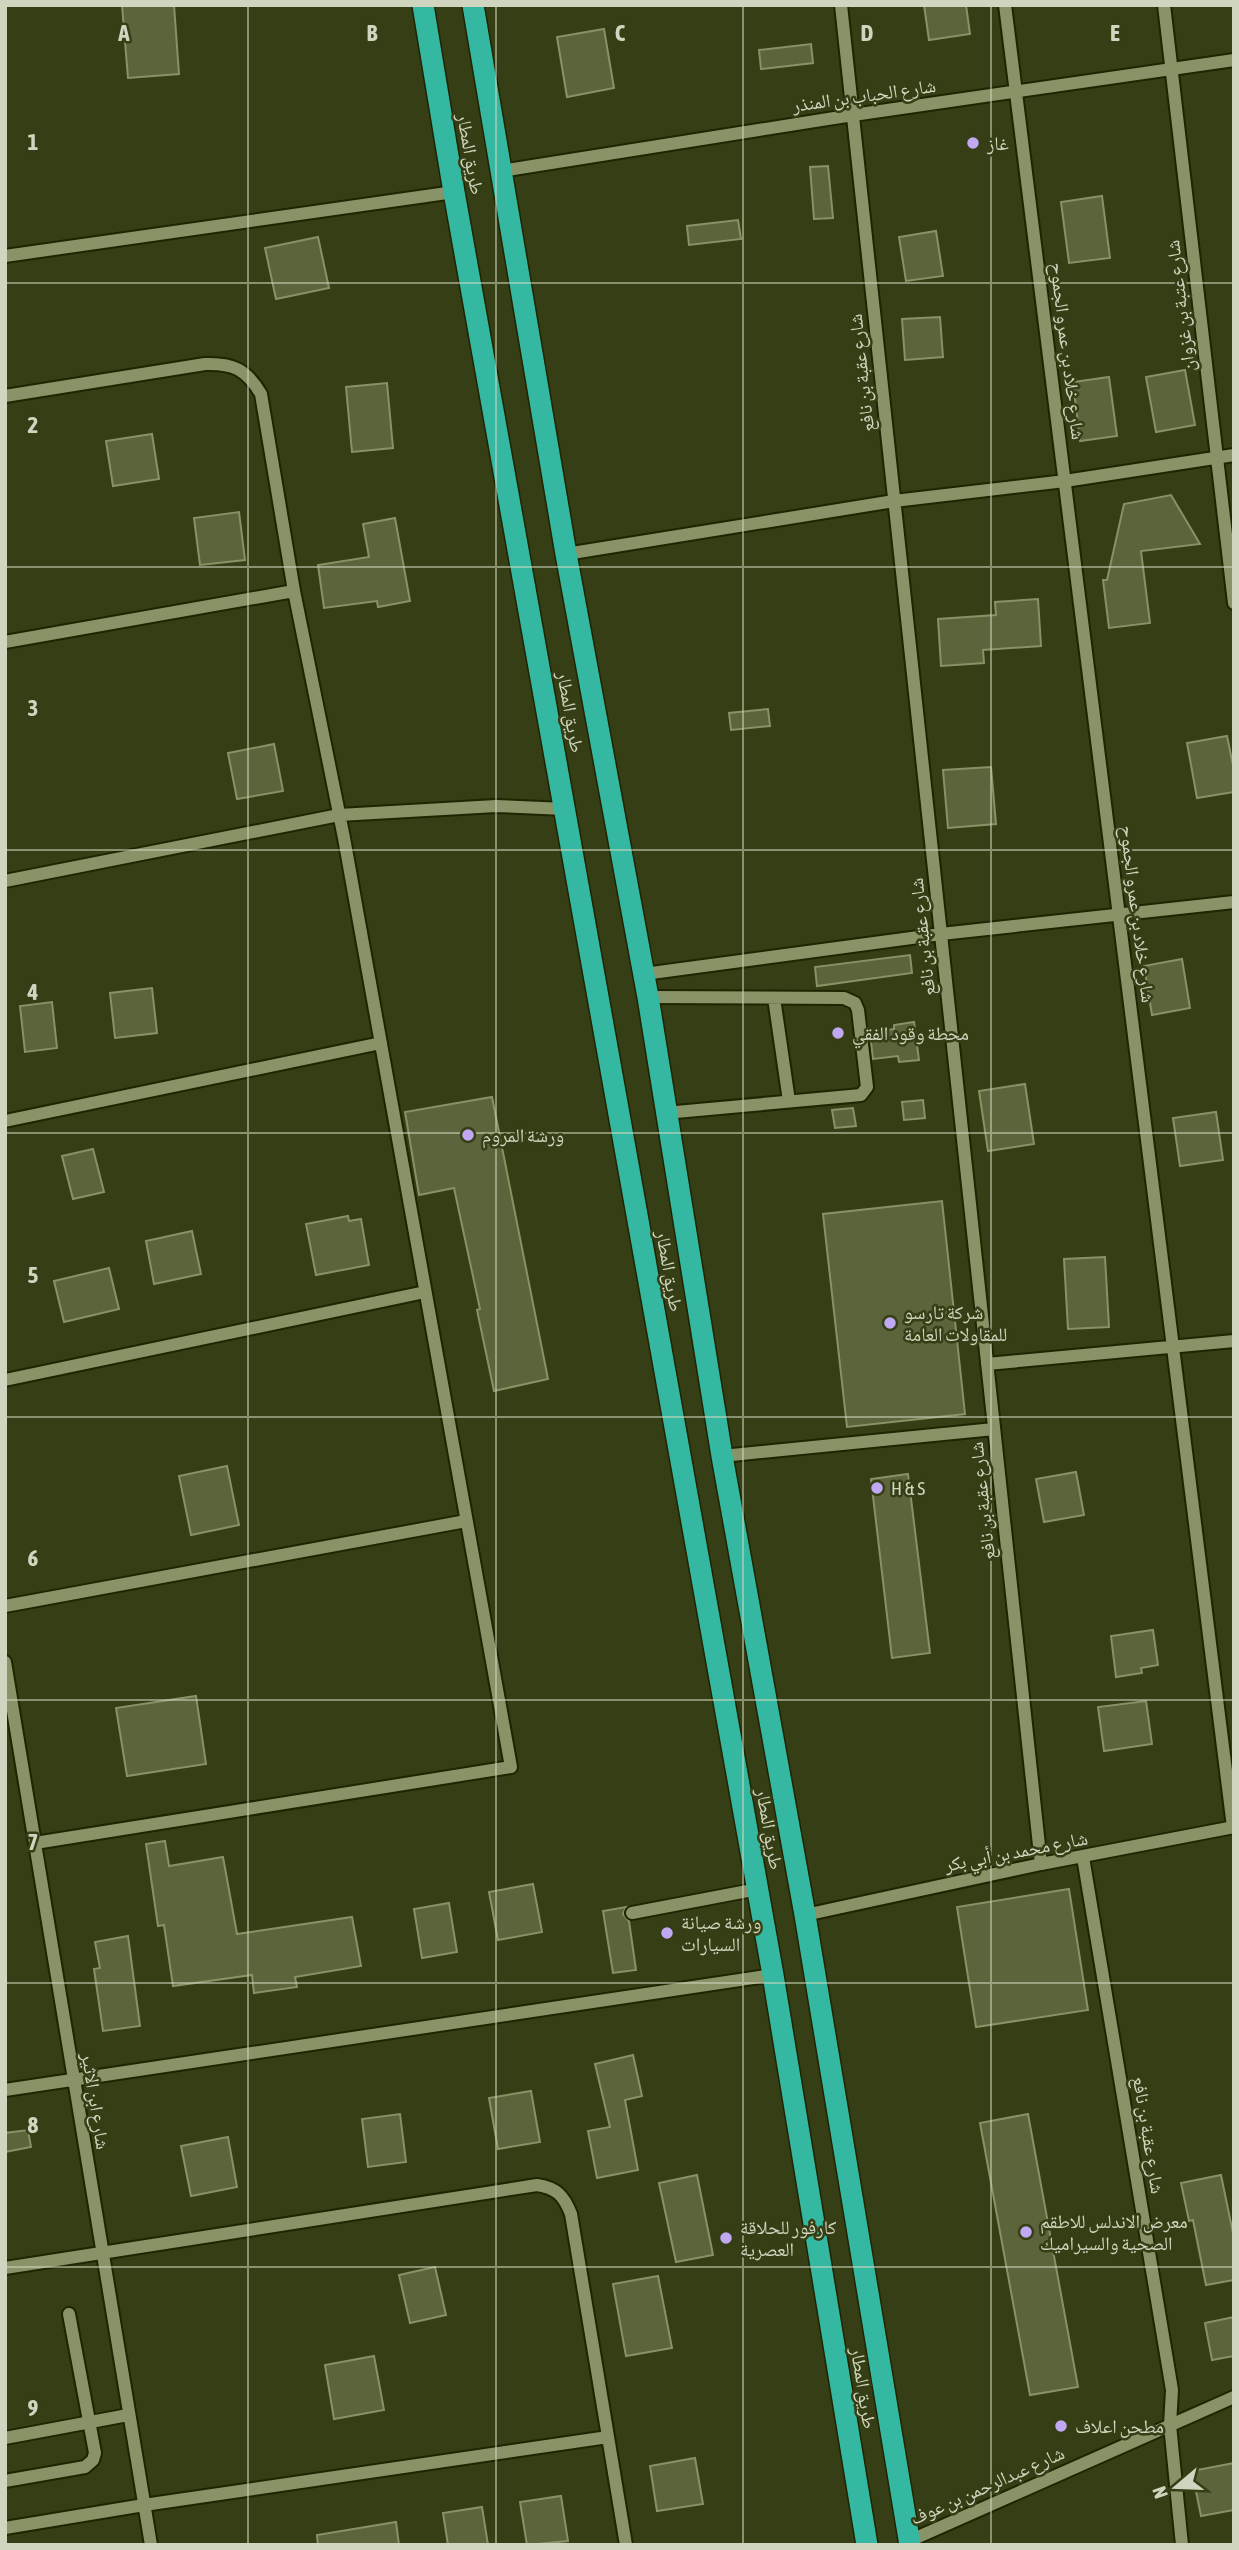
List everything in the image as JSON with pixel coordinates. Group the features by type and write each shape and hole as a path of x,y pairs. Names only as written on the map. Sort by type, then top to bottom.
{"highway":[{"name":"طريق المطار","path":"423,5 454,192 758,1889 867,2545"},
{"name":"طريق المطار","path":"473,5 566,554 648,997 722,1456 805,1915 910,2543"}],"street":[{"name":"شارع عقبة بن نافع","path":"841,5 1041,1864"},
{"name":"شارع خلاد بن عمرو الجموح","path":"1005,5 1233,1827"},
{"name":"شارع عتبة بن غزوان","path":"1164,5 1234,603"},
{"name":"شارع الحباب بن المنذر","path":"501,171 853,115 1234,60"},
{"path":"5,256 454,192"},
{"path":"5,396 225,363 239,369 253,380 261,394 294,591 381,1043 511,1767 35,1843"},
{"path":"566,554 894,501 1065,481 1234,455"},
{"path":"5,642 294,591"},
{"path":"5,881 339,816 496,806 565,809"},
{"path":"644,974 941,934 1234,902"},
{"path":"648,997 848,999 855,1003 858,1010 866,1090 858,1095 665,1113"},
{"path":"774,998 789,1101"},
{"path":"5,1121 381,1043"},
{"path":"5,1380 425,1292"},
{"path":"987,1364 1234,1341"},
{"path":"722,1456 994,1429"},
{"path":"5,1606 466,1521"},
{"name":"شارع ابن الاثير","path":"5,1662 151,2545"},
{"name":"شارع محمد بن أبي بكر","path":"805,1915 1041,1864 1233,1827"},
{"name":"شارع عقبة بن نافع","path":"1083,1857 1172,2390 1170,2425 1182,2545"},
{"path":"632,1913 758,1889"},
{"path":"5,2090 773,1975"},
{"path":"5,2268 537,2185 551,2187 559,2192 571,2214 626,2545"},
{"path":"5,2481 85,2466 90,2464 95,2453 69,2314"},
{"name":"شارع عبدالرحمن بن عوف","path":"910,2543 1234,2397"},
{"path":"5,2438 128,2415"},
{"path":"5,2528 608,2437"}],"building":[{"path":"122,5 174,5 179,74 128,78"},
{"path":"924,5 966,5 970,34 929,40"},
{"path":"604,29 614,88 567,97 557,37"},
{"path":"811,44 813,63 761,69 759,50"},
{"path":"828,166 833,218 814,219 810,167"},
{"path":"1102,196 1110,258 1069,263 1061,202"},
{"path":"738,220 741,239 689,245 687,226"},
{"path":"936,231 943,276 906,281 899,237"},
{"path":"318,237 329,288 276,299 265,248"},
{"path":"940,317 943,357 905,360 902,319"},
{"path":"1185,370 1195,425 1156,432 1146,377"},
{"path":"1109,377 1117,436 1080,441 1073,382"},
{"path":"387,383 393,448 352,452 346,387"},
{"path":"152,434 159,479 113,486 106,441"},
{"path":"1171,495 1200,544 1141,551 1150,623 1109,628 1103,580 1107,580 1124,504"},
{"path":"239,512 245,560 200,565 194,518"},
{"path":"395,518 410,601 378,607 377,601 324,608 318,565 369,557 363,524"},
{"path":"1038,599 1041,646 983,650 984,663 941,666 938,619 996,615 995,602"},
{"path":"768,709 770,726 731,730 729,713"},
{"path":"1227,736 1234,770 1234,792 1197,798 1187,743"},
{"path":"274,744 283,791 237,799 228,753"},
{"path":"991,767 996,824 948,828 943,770"},
{"path":"910,955 912,973 817,986 815,967"},
{"path":"1182,959 1190,1008 1152,1015 1144,966"},
{"path":"152,988 157,1033 115,1038 110,993"},
{"path":"52,1002 57,1048 25,1052 20,1006"},
{"path":"914,1022 919,1060 899,1062 898,1056 873,1059 870,1033"},
{"path":"1025,1084 1034,1144 988,1151 979,1091"},
{"path":"492,1097 548,1379 494,1391 477,1310 480,1309 454,1188 419,1195 405,1112"},
{"path":"923,1100 925,1118 904,1120 902,1102"},
{"path":"853,1108 856,1126 835,1128 832,1110"},
{"path":"1216,1112 1223,1160 1180,1166 1173,1118"},
{"path":"93,1149 104,1192 73,1199 62,1156"},
{"path":"942,1201 965,1414 847,1427 823,1214"},
{"path":"348,1216 349,1221 361,1219 369,1265 316,1275 306,1224"},
{"path":"192,1231 201,1274 154,1284 146,1241"},
{"path":"1105,1257 1109,1327 1068,1329 1064,1259"},
{"path":"109,1268 119,1309 64,1322 54,1281"},
{"path":"227,1466 239,1525 191,1535 179,1476"},
{"path":"1076,1472 1084,1515 1044,1522 1036,1479"},
{"path":"908,1474 930,1653 892,1658 871,1479"},
{"path":"1153,1630 1158,1665 1141,1668 1142,1673 1116,1677 1111,1636"},
{"path":"196,1696 206,1764 127,1776 116,1708"},
{"path":"1146,1701 1152,1744 1104,1751 1098,1707"},
{"path":"165,1841 169,1866 223,1857 237,1934 352,1917 361,1966 295,1977 297,1987 254,1993 252,1975 173,1986 164,1925 158,1926 146,1844"},
{"path":"533,1884 542,1932 498,1940 489,1892"},
{"path":"1069,1889 1088,2010 976,2027 957,1907"},
{"path":"449,1903 457,1952 422,1958 414,1909"},
{"path":"626,1907 623,1914 629,1921 636,1970 613,1973 603,1911"},
{"path":"128,1936 140,2026 103,2031 94,1969 100,1968 95,1942"},
{"path":"633,2055 642,2096 625,2100 638,2170 597,2178 588,2131 610,2127 595,2064"},
{"path":"531,2091 540,2142 498,2149 489,2098"},
{"path":"400,2114 406,2162 368,2167 362,2119"},
{"path":"1028,2114 1078,2387 1030,2395 980,2123"},
{"path":"28,2130 31,2147 5,2152 5,2133"},
{"path":"228,2137 237,2187 191,2196 181,2146"},
{"path":"697,2175 713,2255 676,2262 659,2183"},
{"path":"1221,2175 1234,2238 1234,2280 1206,2285 1193,2220 1189,2221 1181,2183"},
{"path":"435,2267 446,2315 410,2323 399,2275"},
{"path":"658,2276 672,2348 626,2356 613,2284"},
{"path":"1234,2317 1234,2356 1212,2360 1205,2323"},
{"path":"374,2356 384,2410 334,2419 325,2365"},
{"path":"695,2458 703,2504 657,2511 650,2466"},
{"path":"1234,2463 1234,2510 1201,2516 1192,2471"},
{"path":"561,2496 568,2541 527,2545 520,2502"},
{"path":"482,2507 488,2545 448,2545 443,2513"},
{"path":"396,2522 399,2545 318,2545 317,2535"}],"place":[{"name":"غاز","path":"973,143"},
{"name":"محطة وقود الفقي","path":"838,1033"},
{"name":"ورشة المروم","path":"468,1135"},
{"name":"شركة تارسو للمقاولات العامة","path":"890,1323"},
{"name":"H & S","path":"877,1488"},
{"name":"ورشة صيانة السيارات","path":"667,1933"},
{"name":"معرض الاندلس للاطقم الصحية والسيراميك","path":"1026,2232"},
{"name":"كارفور للحلاقة العصرية","path":"726,2238"},
{"name":"مطحن اعلاف","path":"1061,2426"}]}
